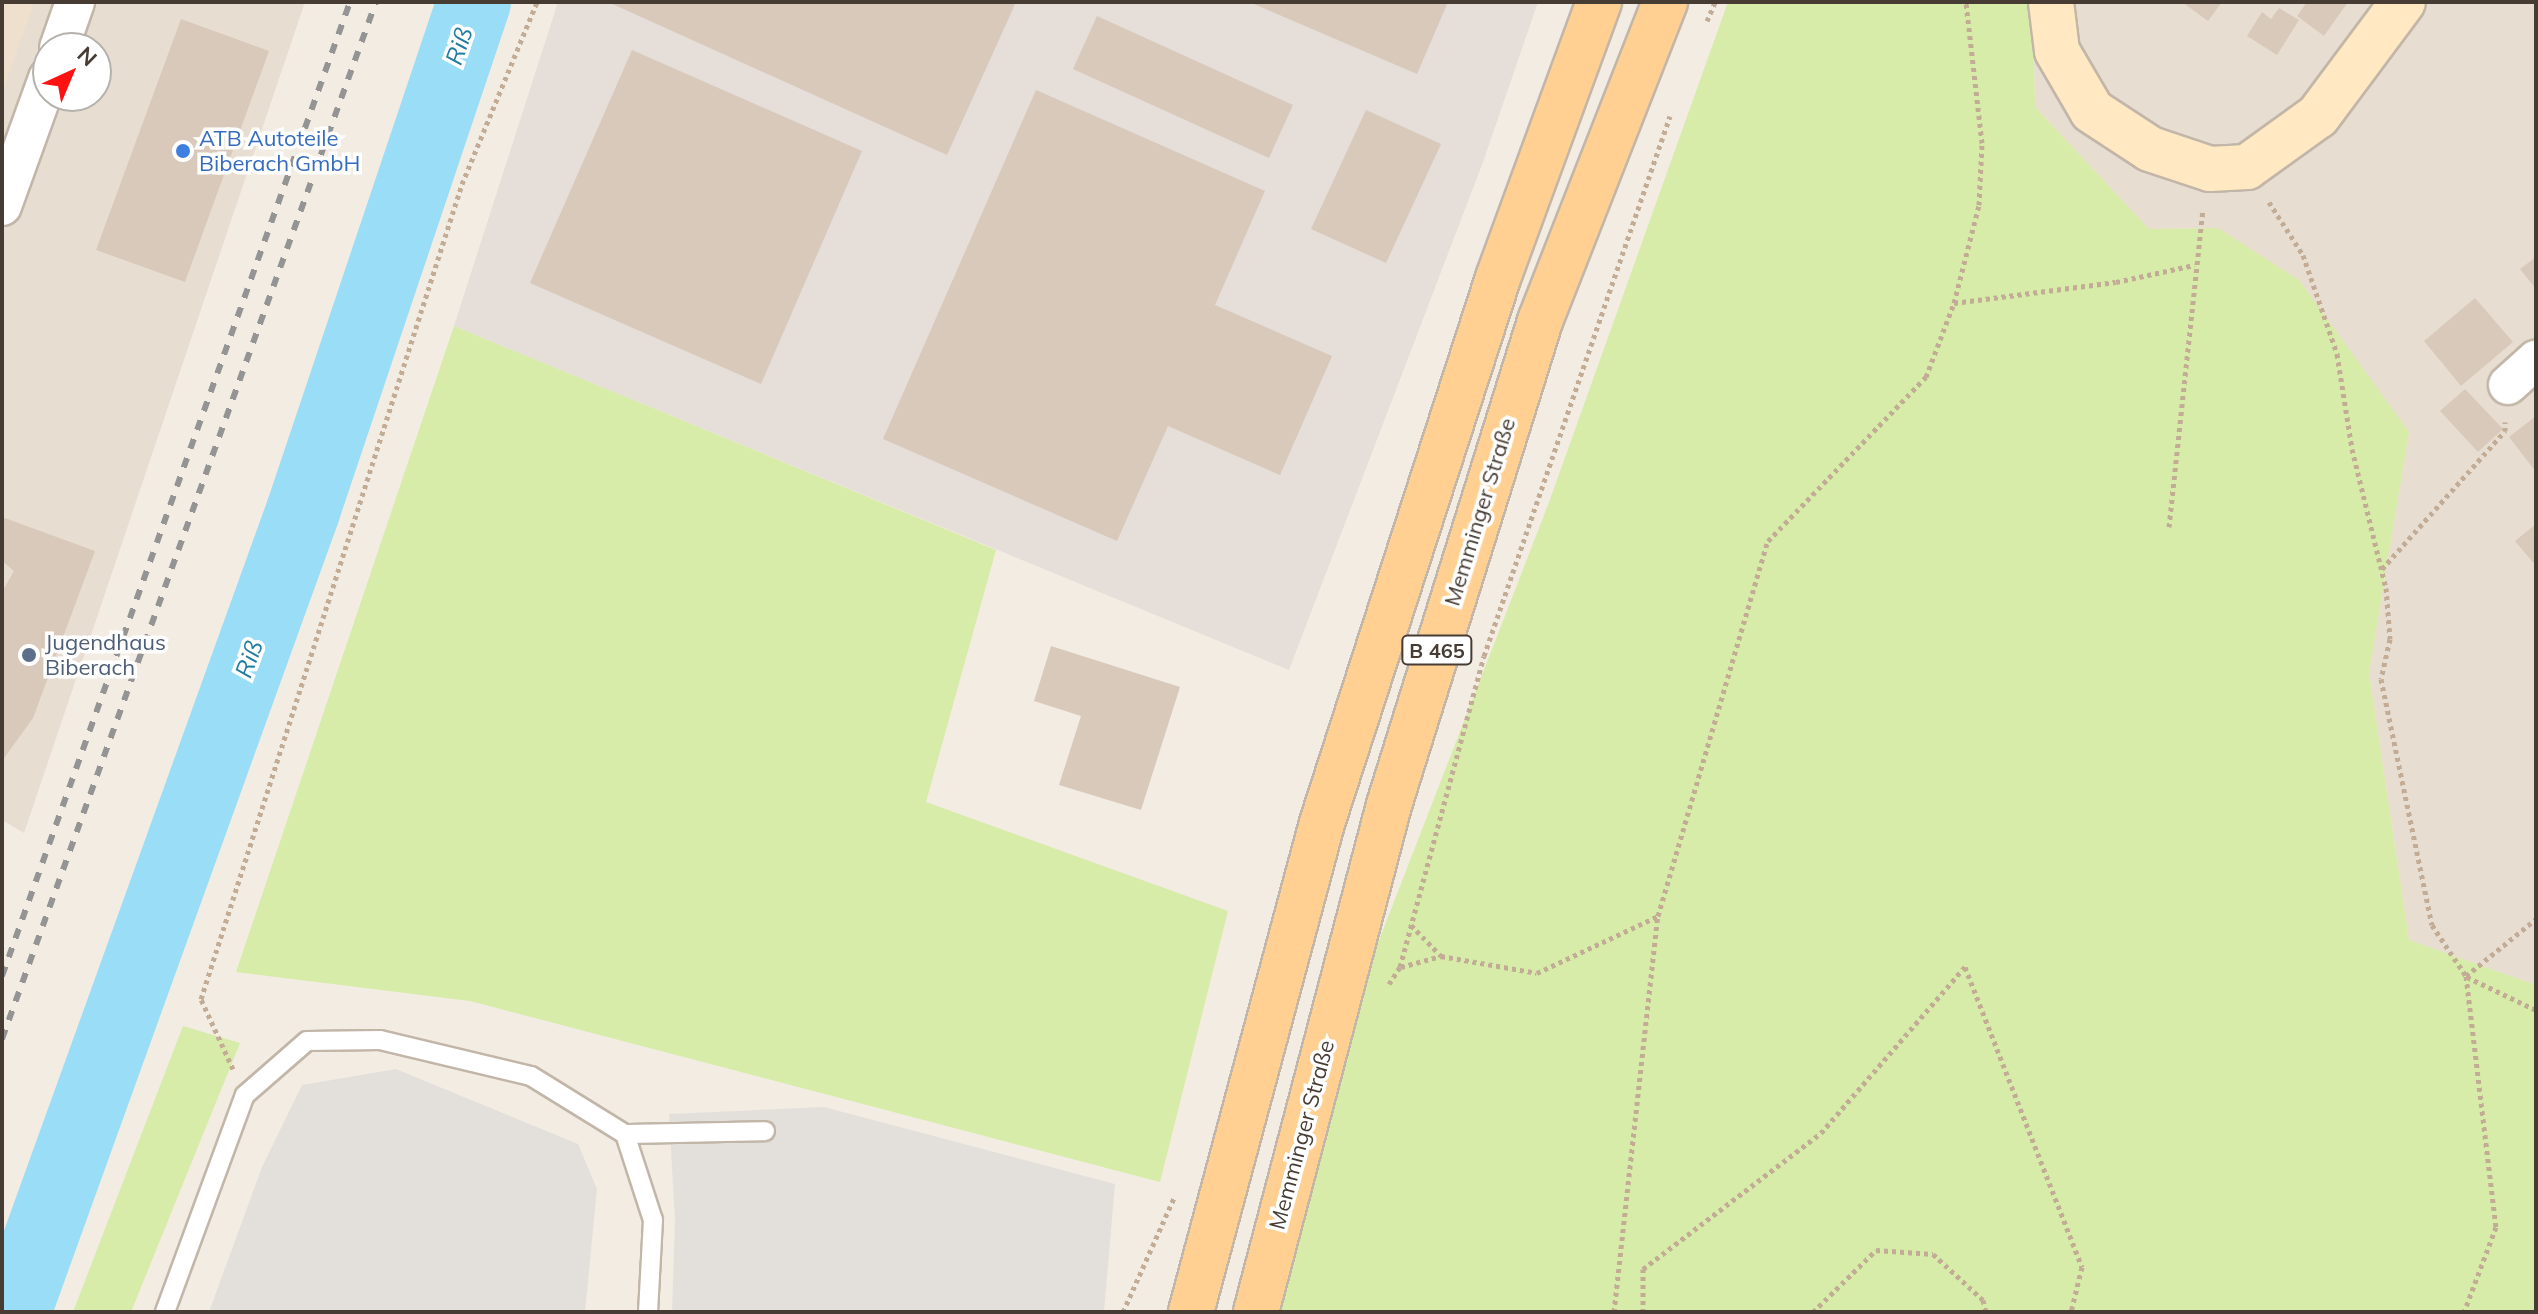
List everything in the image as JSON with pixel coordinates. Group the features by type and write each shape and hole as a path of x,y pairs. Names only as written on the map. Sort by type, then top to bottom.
{"main road":[{"name":"B 465","path":"1191,1312 1322,823 1498,278 1599,2"},
{"name":"Memminger Straße","path":"1256,1312 1389,805 1521,381 1665,2"},
{"path":"2051,2 2057,51 2092,111 2150,149 2229,168 2318,116 2403,2"}],"street":[{"path":"65,32 75,2"},
{"path":"2,206 36,112"},
{"path":"2508,385 2536,360"}],"lane":[{"path":"165,1312 245,1095 307,1041 380,1040 531,1076 625,1134 765,1131"},
{"path":"625,1134 653,1220 648,1312"}],"path":[{"path":"245,1095 201,999 462,184 537,2"},
{"path":"1703,31 1715,2"},
{"path":"1614,1312 1658,916 1768,541 1926,377 1954,303 1979,205 1982,143 1966,2"},
{"path":"1385,989 1400,967 1484,656 1675,103"},
{"path":"2169,527 2194,265 2229,168 2303,255 2337,354 2352,449 2381,570 2390,639 2381,679 2432,925 2466,976 2496,1227 2464,1312"},
{"path":"1954,303 2116,282 2194,265"},
{"path":"2381,570 2505,431 2508,385"},
{"path":"1400,967 1441,956 1537,973 1658,916"},
{"path":"2466,976 2536,919"},
{"path":"1411,925 1441,956"},
{"path":"1643,1312 1643,1269 1821,1133 1965,967 2082,1267 2071,1312"},
{"path":"2466,976 2536,1010"},
{"path":"1813,1312 1876,1250 1933,1254 1983,1300 1986,1312"}],"shaded area":[{"path":"2,2 305,2 24,833 2,820"},
{"path":"2,2 34,2 2,94"},
{"path":"558,2 1538,2 1483,162 1289,670 454,326"},
{"path":"2033,2 2536,2 2536,985 2409,940 2369,673 2409,432 2218,228 2149,229 2035,107"},
{"path":"396,1069 578,1144 597,1189 585,1312 209,1312 262,1167 302,1085"},
{"path":"824,1107 1115,1184 1104,1312 672,1312 675,1221 669,1114"}],"green space":[{"path":"1728,2 2033,2 2035,107 2149,229 2218,228 2299,280 2409,432 2369,673 2409,940 2536,985 2536,1312 1272,1312 1376,948 1548,505"},
{"path":"454,326 996,550 926,802 1228,911 1160,1182 470,1001 236,972"},
{"path":"183,1026 240,1043 131,1312 73,1312"}],"building":[{"path":"608,2 1016,2 947,155"},
{"path":"1249,2 1448,2 1417,74"},
{"path":"2182,2 2222,2 2208,21"},
{"path":"2307,2 2348,2 2324,36 2297,16"},
{"path":"2279,8 2299,20 2277,55 2247,36 2262,12 2271,19"},
{"path":"1097,16 1293,105 1269,158 1073,69"},
{"name":"ATB Autoteile Biberach GmbH","path":"181,19 269,51 185,282 96,250"},
{"path":"632,50 862,151 761,384 530,283"},
{"path":"1036,90 1265,191 1215,305 1332,356 1280,475 1168,426 1117,541 883,439"},
{"path":"1366,110 1441,144 1386,263 1311,229"},
{"path":"2536,257 2536,289 2520,269"},
{"path":"2475,298 2513,342 2461,386 2424,341"},
{"path":"2465,389 2503,429 2478,452 2440,411"},
{"path":"2536,416 2536,472 2509,437"},
{"name":"Jugendhaus Biberach","path":"2,517 95,551 33,718 2,761 2,592 14,571 2,561"},
{"path":"2536,524 2536,566 2515,541"},
{"path":"1051,646 1180,687 1141,810 1059,785 1081,716 1034,701"}],"waterway":[{"name":"Riß","path":"14,1312 303,511 474,2"}],"railway":[{"path":"2,976 350,2"},
{"path":"2,1039 376,2"}],"place":[{"name":"ATB Autoteile Biberach GmbH","path":"183,151"},
{"name":"Jugendhaus Biberach","path":"29,655"}]}
